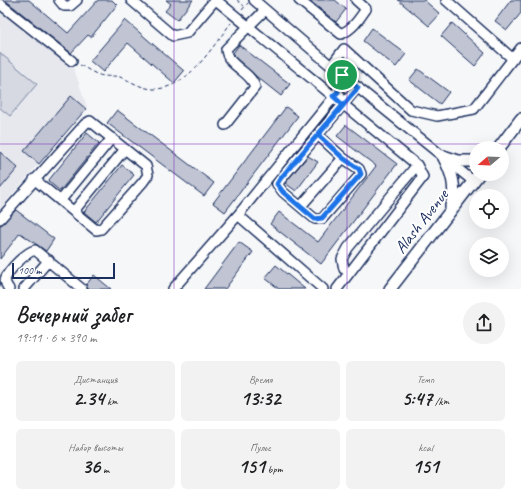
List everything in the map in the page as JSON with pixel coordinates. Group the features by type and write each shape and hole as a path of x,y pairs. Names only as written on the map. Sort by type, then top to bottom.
{"main road":[{"path":"504,141 521,119"},
{"path":"443,156 458,162 469,161"},
{"path":"443,156 450,170 454,183 454,197 450,211"},
{"name":"Alash Avenue","path":"390,289 473,181"}],"street":[{"path":"59,0 64,6 70,6 77,0"},
{"path":"131,0 173,36 187,33 216,0 336,94 343,105 417,165 423,177 337,289"},
{"path":"254,0 358,88 443,156 469,173"},
{"path":"300,0 341,34 353,26 366,8 356,0"},
{"path":"446,0 513,59"},
{"path":"0,4 72,61"},
{"path":"225,125 255,87 253,81 228,59 226,49 248,25 265,10"},
{"path":"331,66 344,50 411,110 437,116 474,109 521,48"},
{"path":"173,289 238,215 336,94 338,81 342,75"},
{"path":"318,135 343,158 359,169 361,174 322,218 315,219 283,192 277,184 343,105 358,88"},
{"path":"0,219 34,179 85,124 90,121 146,166 148,175 101,229 96,230 90,227 74,211 34,179"},
{"path":"61,200 112,138"},
{"path":"74,211 125,149"},
{"path":"301,206 343,158"},
{"path":"349,272 344,269 342,259 348,248 417,165"},
{"path":"238,215 323,289"},
{"path":"9,289 5,284 6,277 30,251 34,250 49,260 82,289"},
{"path":"24,289 49,260"}],"path":[{"path":"237,0 245,7"},
{"path":"72,61 104,76 113,75 140,86 155,89 166,86 183,80 195,70 199,62 251,0"}],"shaded area":[{"path":"0,10 73,66 87,107 0,209"},
{"path":"0,53 37,84 10,116 0,108"}],"building":[{"path":"5,0 29,0 68,33 98,0 112,0 117,5 91,37 88,35 71,53"},
{"path":"166,0 193,0 177,20 165,11 171,4"},
{"path":"309,0 335,0 346,9 336,22"},
{"path":"398,0 424,0 440,14 429,26"},
{"path":"511,0 521,0 521,13 507,30 495,21"},
{"path":"125,20 184,71 174,83 128,43 103,72 90,61"},
{"path":"452,23 485,53 475,66 441,36"},
{"path":"372,28 406,54 396,67 363,41"},
{"path":"239,45 290,84 281,96 235,57 233,53"},
{"path":"418,69 449,92 440,104 409,80"},
{"path":"71,96 86,109 39,164 24,151"},
{"path":"286,107 298,116 225,212 213,203"},
{"path":"117,110 214,183 204,196 107,123"},
{"path":"346,125 397,164 321,264 270,224 279,212 318,242 376,166 337,136"},
{"path":"87,133 99,143 60,191 48,181"},
{"path":"0,152 18,168 0,189"},
{"path":"308,156 318,162 296,191 285,183"},
{"path":"122,165 134,175 96,222 84,212"},
{"path":"16,210 54,239 46,251 20,233 0,259 0,226"},
{"path":"239,242 253,252 225,289 204,289"},
{"path":"276,265 305,289 279,289 265,278"},
{"path":"94,275 111,289 88,289 86,285"}],"route":[{"path":"342,75 358,88 318,135 343,158 359,169 361,174 322,218 315,219 283,192 277,184 343,105 333,96 338,92 338,81 342,75"}]}
